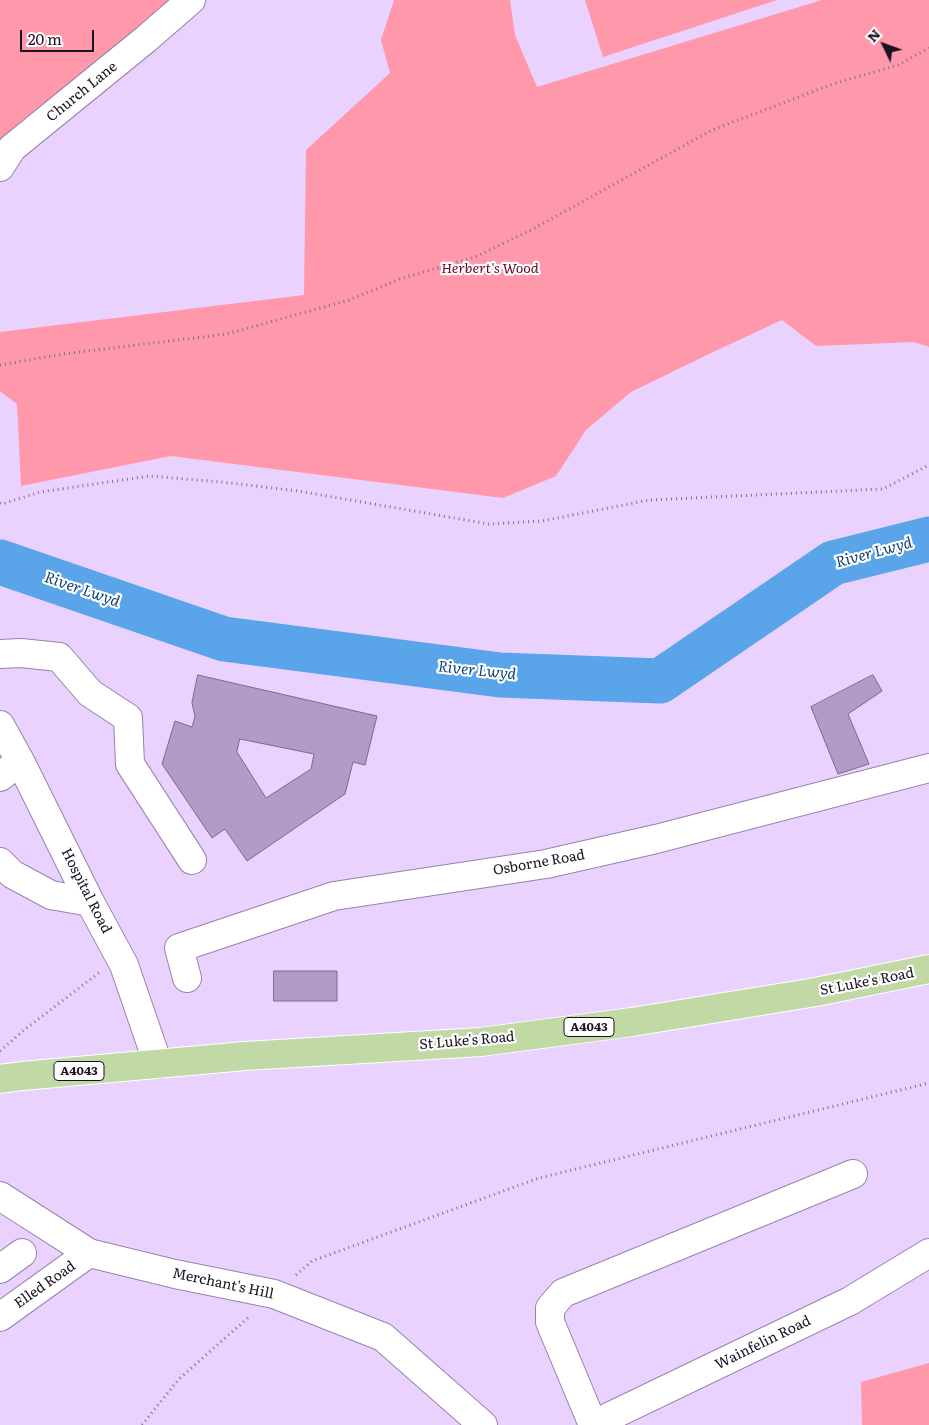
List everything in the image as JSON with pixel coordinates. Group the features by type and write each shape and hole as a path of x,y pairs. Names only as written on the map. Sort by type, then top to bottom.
{"main road":[{"name":"St Luke's Road","path":"0,1080 22,1076 244,1056 481,1042 632,1022 816,992 929,970"}],"street":[{"name":"Church Lane","path":"0,167 12,148 191,0"},
{"path":"0,654 21,653 59,658 90,693 128,718 130,764 192,860"},
{"name":"Hospital Road","path":"0,725 10,768 90,902 124,964 158,1064"},
{"name":"Osborne Road","path":"187,978 179,948 334,896 546,864 656,839 929,768"},
{"path":"0,862 12,874 51,895 90,902"},
{"path":"593,1425 550,1322 550,1308 563,1293 853,1174"},
{"name":"Merchant's Hill","path":"0,1196 89,1253 175,1274 274,1294 383,1337 484,1425"},
{"path":"0,1269 22,1253"},
{"name":"Elled Road","path":"0,1317 89,1253"},
{"name":"Wainfelin Road","path":"593,1425 850,1301 929,1253"}],"path":[{"path":"0,365 63,354 227,334 350,300 400,279 475,257 534,229 712,130 833,84 898,65 929,48"},
{"path":"0,503 40,492 150,476 298,491 489,524 542,521 649,500 883,489 929,465"},
{"path":"0,1051 24,1030 98,974 107,961 118,953"},
{"path":"142,1425 178,1379 312,1261 539,1178 929,1083"}],"green space":[{"path":"0,0 175,0 20,122 0,141"},
{"name":"Herbert's Wood","path":"394,0 510,0 515,35 537,87 822,0 929,0 929,347 914,342 816,346 782,320 631,392 586,430 556,476 503,498 171,456 21,486 17,404 0,391 0,332 304,295 306,150 390,73 381,40"},
{"path":"585,0 777,0 603,57"},
{"path":"929,1363 929,1425 862,1425 861,1382"}],"building":[{"path":"198,675 377,716 365,765 353,762 345,794 247,861 225,829 212,838 162,764 175,721 192,727 195,716 192,703","holes":["240,739 314,754 311,769 266,798 237,752"]},
{"path":"873,675 882,691 848,714 869,764 838,774 811,707"},
{"path":"274,971 337,971 337,1001 274,1001"}],"waterway":[{"name":"River Lwyd","path":"0,562 224,639 500,675 660,681 833,563 929,539"}]}
